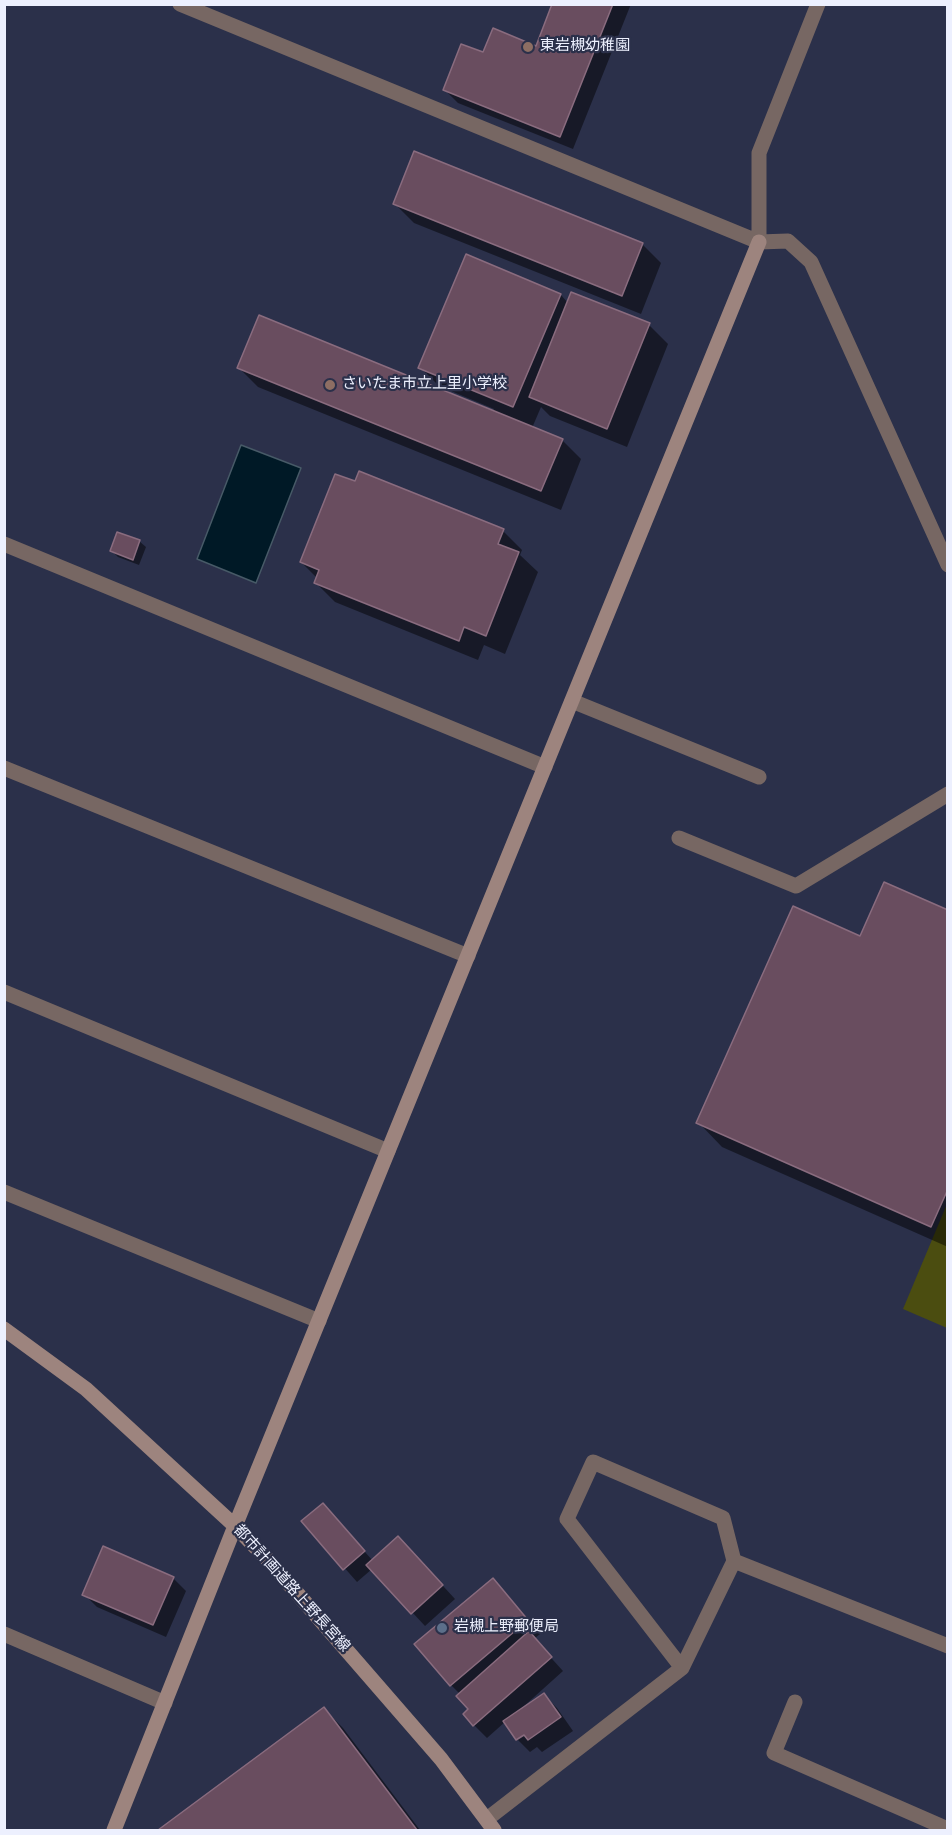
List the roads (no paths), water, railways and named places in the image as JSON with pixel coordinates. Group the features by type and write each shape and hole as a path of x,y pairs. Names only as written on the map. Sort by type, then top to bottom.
{"street":[{"path":"180,4 759,243 788,241 811,262 948,565"},
{"path":"114,1830 235,1526 759,243 759,153 818,4"},
{"path":"4,544 545,767"},
{"path":"572,701 759,777"},
{"path":"4,768 468,956"},
{"path":"680,838 796,886 948,794"},
{"path":"4,992 388,1150"},
{"path":"4,1192 319,1321"},
{"name":"都市計画道路上野長宮線","path":"4,1329 86,1389 235,1526 270,1562 441,1759 490,1825"},
{"path":"490,1825 682,1668 734,1561 723,1518 593,1461 567,1519 682,1668"},
{"path":"734,1561 948,1646"},
{"path":"4,1634 165,1703"},
{"path":"795,1702 774,1753 948,1829"}],"water":[{"path":"241,445 301,468 256,583 197,559"}],"place":[{"name":"東岩槻幼稚園","path":"528,47"},
{"name":"さいたま市立上里小学校","path":"330,385"},
{"name":"岩槻上野郵便局","path":"442,1628"}]}
